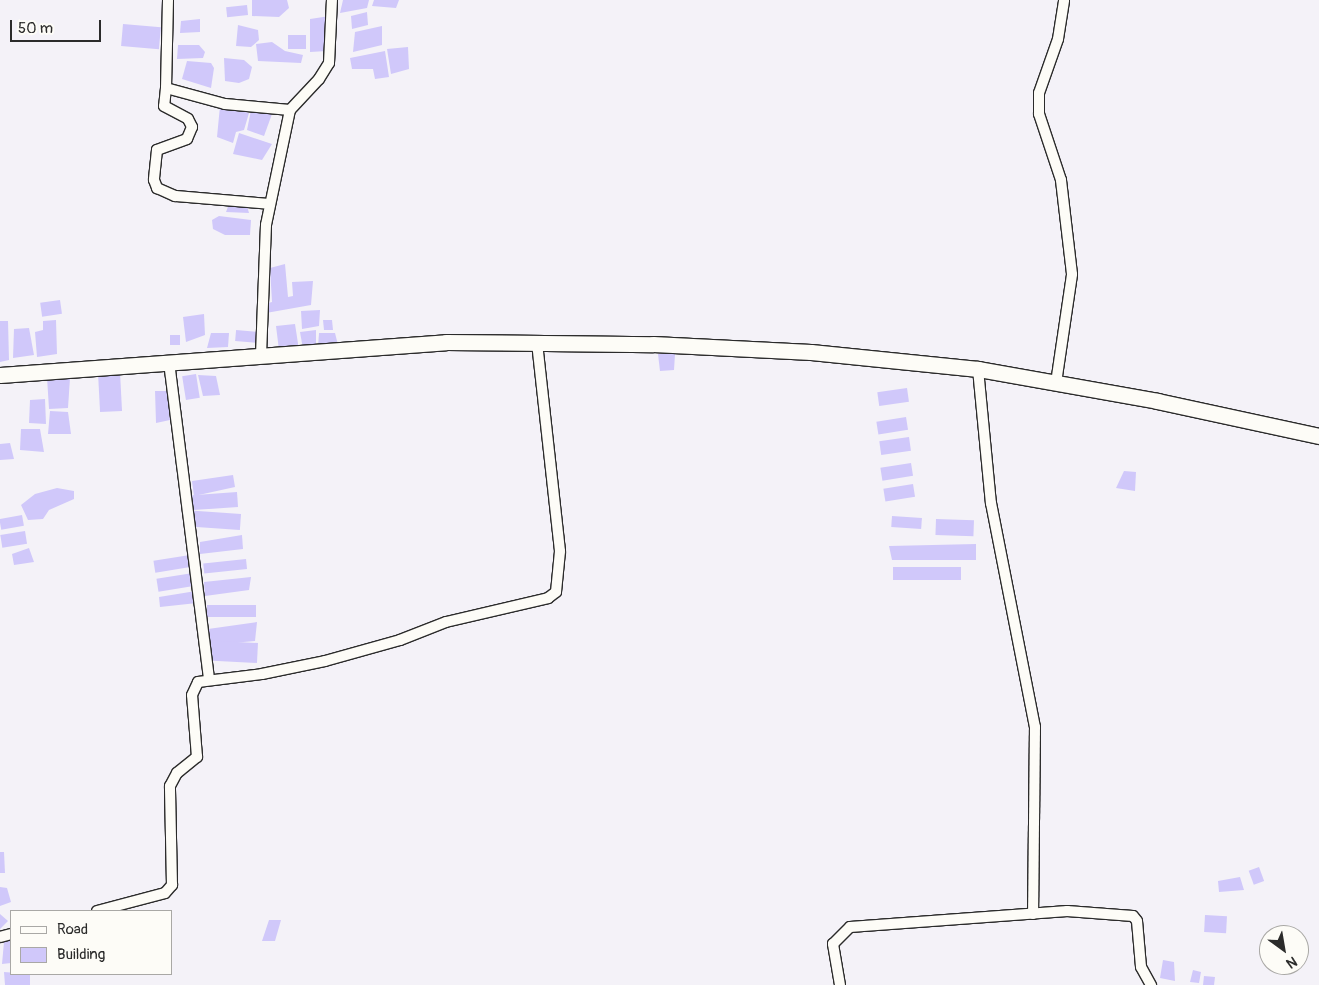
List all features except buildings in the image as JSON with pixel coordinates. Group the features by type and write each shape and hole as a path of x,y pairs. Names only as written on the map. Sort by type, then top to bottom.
{"street":[{"path":"168,0 164,106 188,119 192,127 187,140 157,150 154,180 157,188 175,196 270,204"},
{"path":"261,356 266,225 270,204 290,110 319,79 329,62 332,0"},
{"path":"1056,383 1072,274 1061,180 1039,114 1039,100 1044,75 1058,39 1064,0"},
{"path":"166,88 225,104 290,110"},
{"path":"0,375 446,342 537,342 811,352 978,370 1056,383 1319,436"},
{"path":"101,910 165,893 172,885 172,779 197,757 192,695 198,682 209,679 262,674 325,661 400,640 446,622 548,598 556,592 560,551 537,342"},
{"path":"169,362 209,679"},
{"path":"978,370 991,503 1035,727 1033,914"},
{"path":"840,985 833,944 850,927 1066,911 1133,916 1137,921 1141,967 1151,985"}]}
